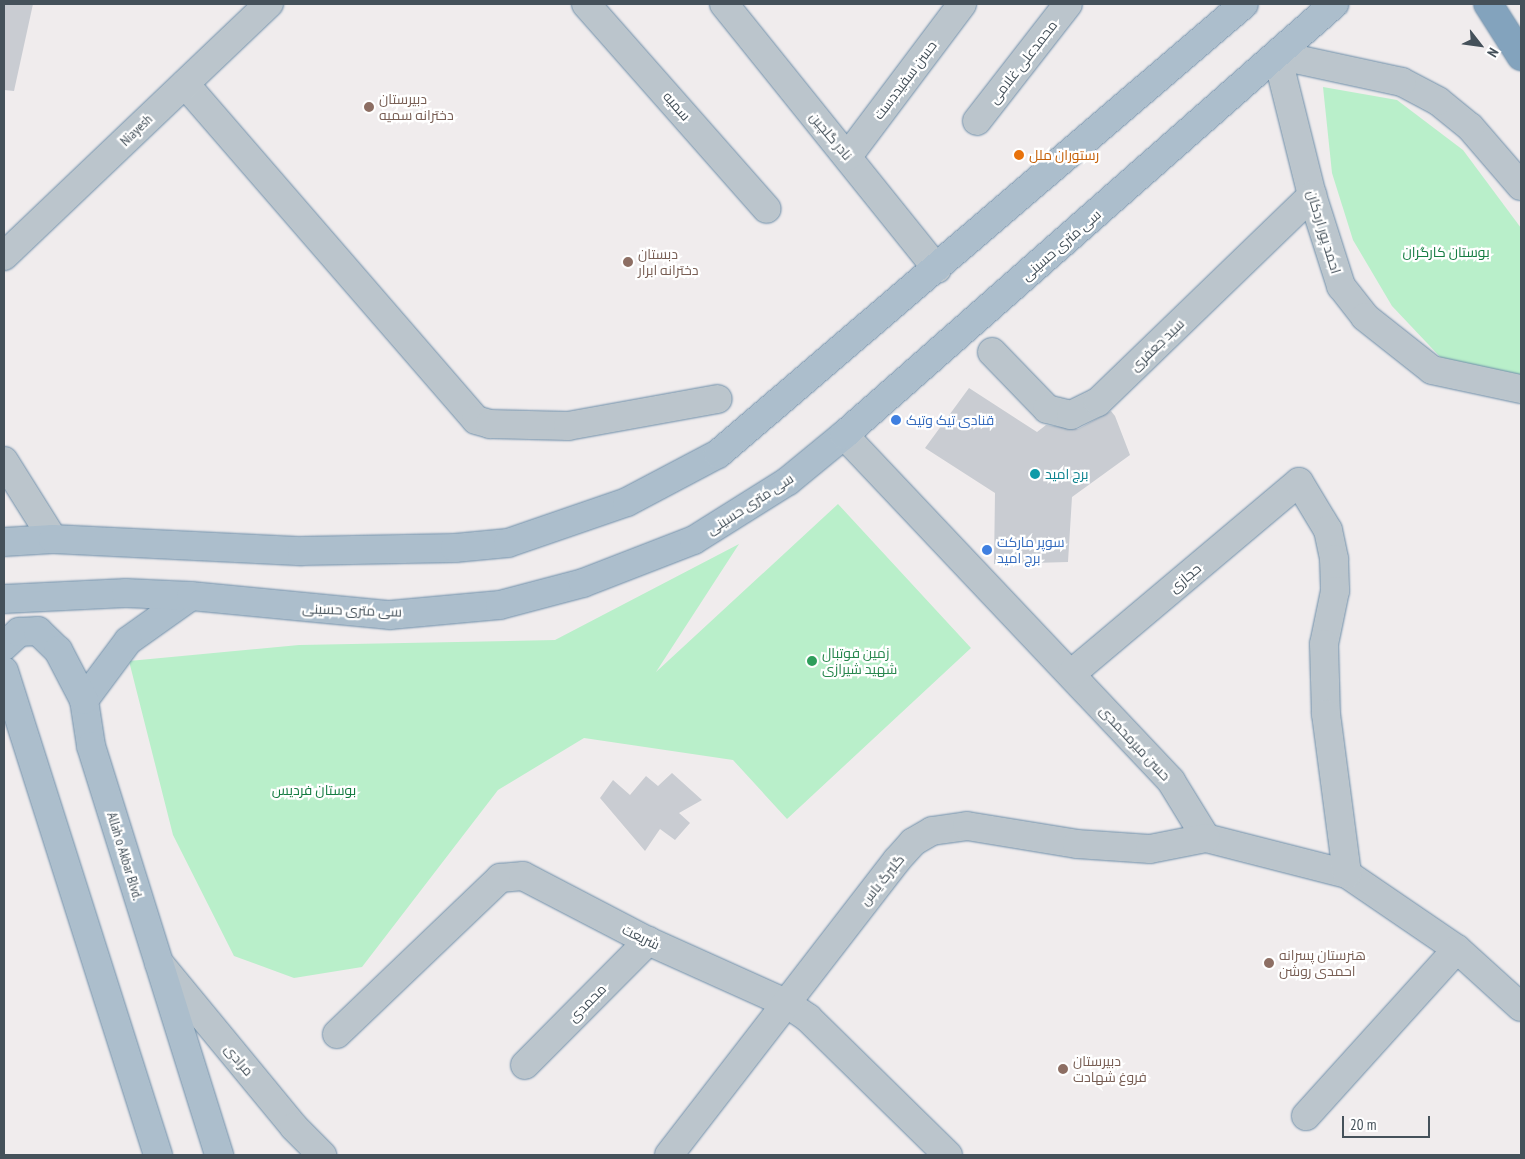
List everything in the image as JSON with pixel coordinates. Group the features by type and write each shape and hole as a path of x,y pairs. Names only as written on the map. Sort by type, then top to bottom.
{"highway":[{"path":"1488,4 1521,56"}],"main road":[{"path":"1216,28 1230,4"},
{"path":"4,542 53,539 302,551 508,543 627,502 718,454 937,269 1244,4"},
{"name":"سی متری حسینی","path":"4,599 35,596 191,596 390,615 500,605 583,583 694,540 788,481 844,435 1334,4"},
{"path":"84,700 128,641 191,596"},
{"name":"Allah o Akbar Blvd.","path":"4,646 18,632 38,631 58,650 84,700 91,746 219,1155"},
{"path":"4,671 158,1155"}],"street":[{"name":"Niayesh","path":"4,256 269,4"},
{"name":"نادر گلچین","path":"724,4 937,269"},
{"name":"حسن سفیددست","path":"848,156 962,4"},
{"name":"محمدعلی غلامی","path":"977,121 1068,4"},
{"name":"سمیه","path":"594,6 767,209"},
{"path":"1278,55 1402,82 1438,101 1470,127 1521,186"},
{"name":"احمد پور اردکان","path":"1278,55 1312,195 1341,286 1365,317 1432,370 1521,389"},
{"path":"184,84 476,420 490,424 568,426 718,400"},
{"name":"سید جعفری","path":"992,352 1047,409 1071,415 1098,402 1312,195"},
{"name":"حسن میرمحمدی","path":"844,435 1171,781 1206,838"},
{"path":"8,482 53,539"},
{"name":"حجازی","path":"1071,674 1299,482 1328,530 1334,559 1335,591 1324,644 1326,714 1347,874"},
{"name":"گلبرگ یاس","path":"669,1155 897,860 932,831 967,826 1078,844 1150,848 1206,838"},
{"path":"1206,838 1347,874 1457,950 1521,1007"},
{"name":"شریعت","path":"337,1034 509,874 523,876 648,941 786,1003 808,1018 948,1155"},
{"name":"محمدی","path":"525,1065 648,941"},
{"path":"1306,1116 1457,950"},
{"name":"مرادی","path":"158,962 322,1155"}],"green space":[{"name":"بوستان کارگران","path":"1323,87 1397,100 1463,150 1521,228 1521,375 1444,361 1392,306 1353,240 1332,173"},
{"name":"بوستان فردیس","path":"838,504 971,648 787,819 733,760 584,738 498,790 362,967 294,978 234,956 173,835 129,661 299,645 555,640 739,544 656,672"}],"building":[{"path":"4,4 33,4 14,91 4,90"},
{"name":"برج امید","path":"969,388 1037,432 1046,425 1078,429 1111,411 1115,416 1130,455 1072,497 1068,562 994,564 995,493 925,448"},
{"path":"672,773 702,800 679,813 690,823 675,840 660,829 645,851 600,798 613,780 630,795 646,776 658,786"}],"place":[{"name":"دبیرستان دخترانه سمیه","path":"369,107"},
{"name":"رستوران ملل","path":"1019,155"},
{"name":"دبستان دخترانه ابرار","path":"628,262"},
{"name":"قنادی تیک وتیک","path":"896,420"},
{"name":"برج امید","path":"1035,474"},
{"name":"سوپر مارکت برج امید","path":"987,550"},
{"name":"زمین فوتبال شهید شیرازی","path":"812,661"},
{"name":"هنرستان پسرانه احمدی روشن","path":"1269,963"},
{"name":"دبیرستان فروغ شهادت","path":"1063,1069"}]}
